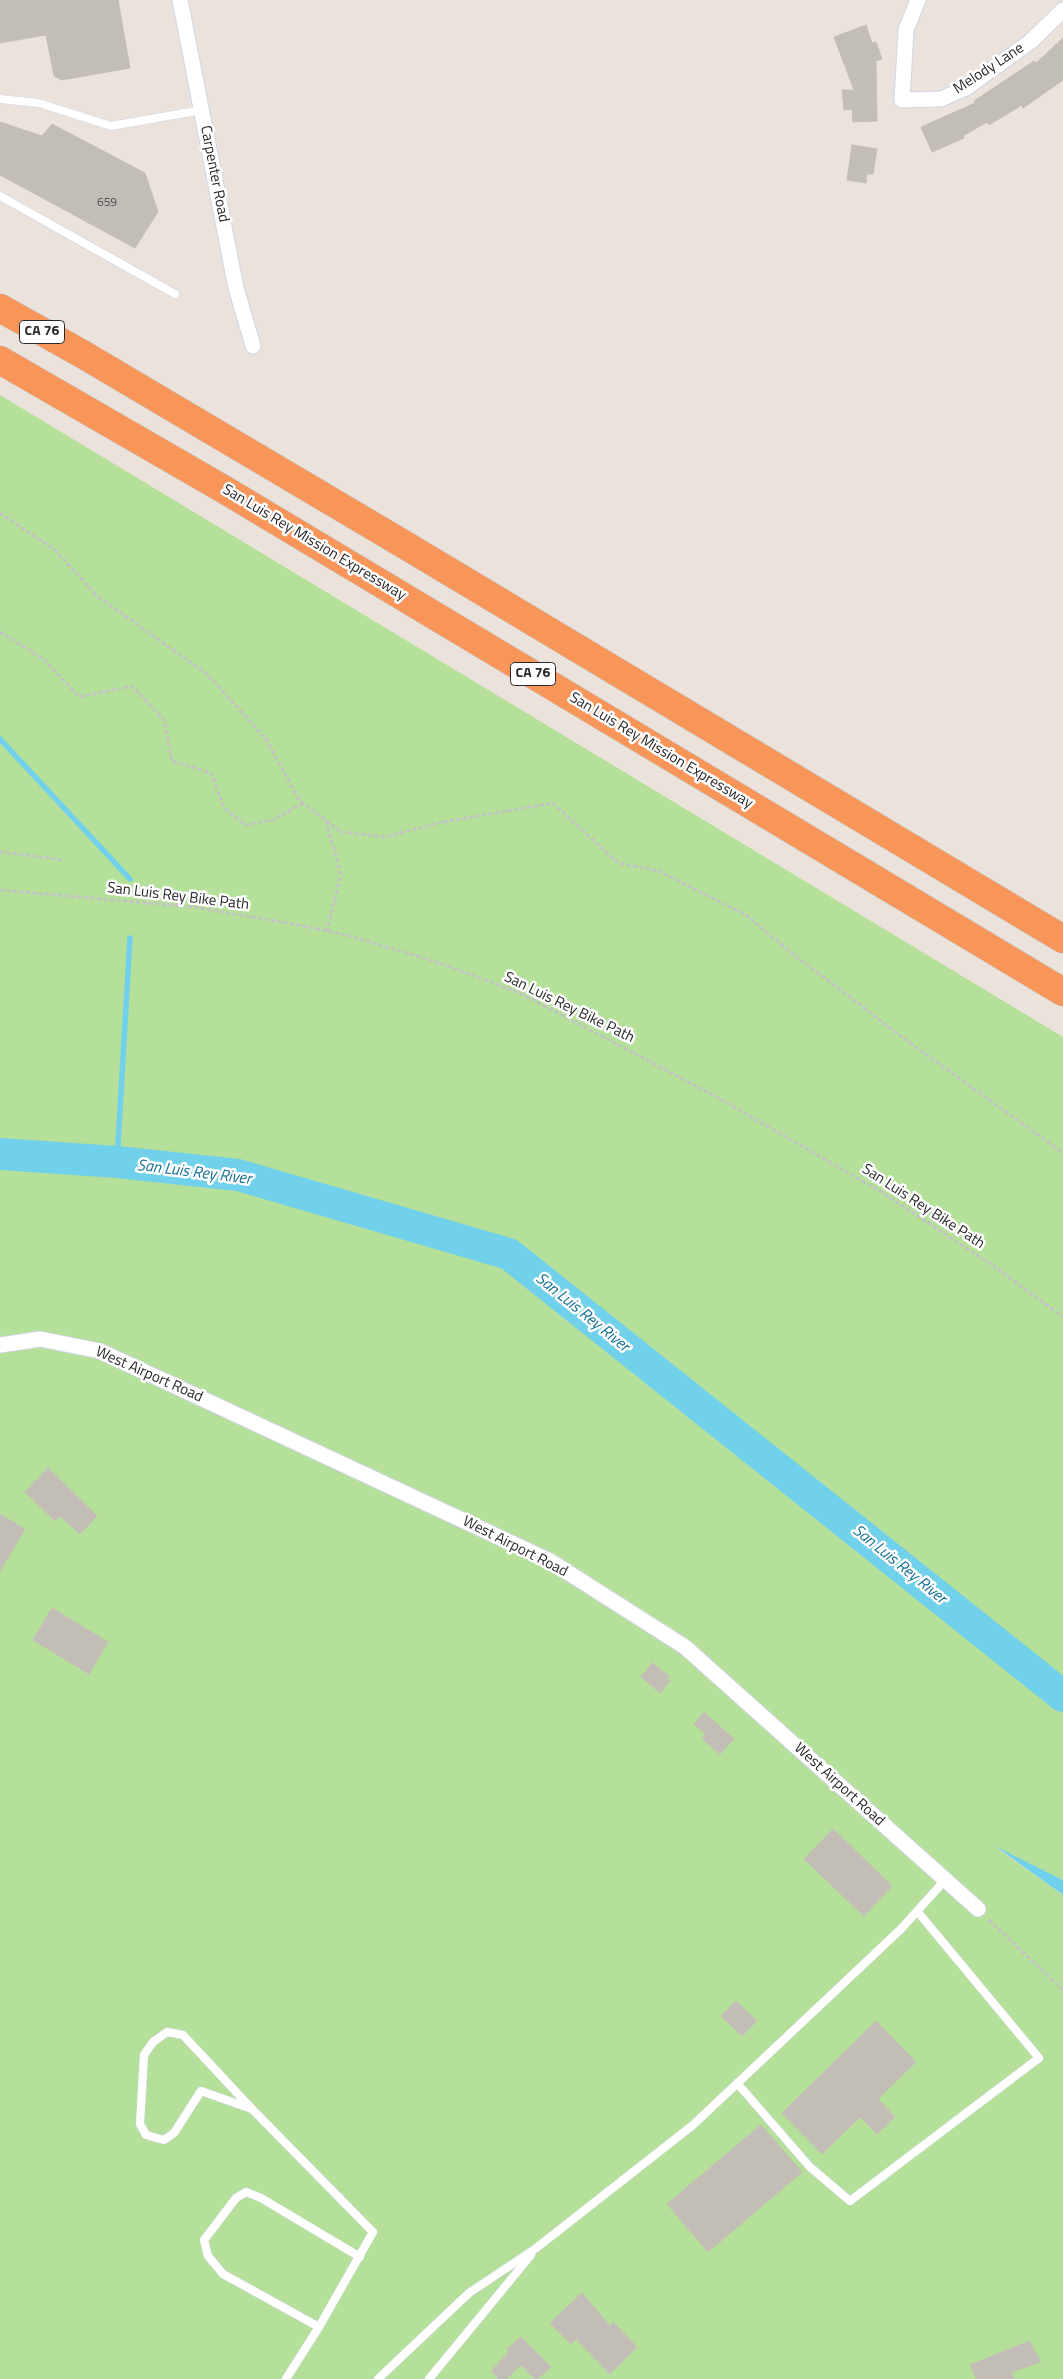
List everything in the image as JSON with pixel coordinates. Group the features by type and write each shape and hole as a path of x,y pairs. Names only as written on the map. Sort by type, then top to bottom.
{"highway":[{"name":"CA 76","path":"0,308 84,355 405,545 1063,939"},
{"name":"San Luis Rey Mission Expressway","path":"0,360 225,490 1063,992"}],"street":[{"name":"Carpenter Road","path":"180,0 236,288 253,346"},
{"name":"Melody Lane","path":"918,0 906,30 902,100 941,99 966,88 1030,42 1063,10"},
{"name":"West Airport Road","path":"0,1345 40,1339 100,1351 550,1561 686,1647 978,1909"}],"lane":[{"path":"0,99 39,103 111,126 202,110"},
{"path":"0,196 175,294"},
{"path":"378,2379 469,2293 535,2249 693,2125 901,1929 945,1880"},
{"path":"737,2083 810,2167 850,2201 1040,2058 917,1911"},
{"path":"252,2109 201,2091 174,2133 164,2140 146,2135 140,2124 144,2055 153,2042 167,2032 183,2035 252,2109 373,2232 319,2327 286,2379"},
{"path":"319,2327 223,2274 208,2256 204,2240 236,2198 246,2192 261,2198 360,2257"},
{"path":"429,2379 535,2249"}],"path":[{"path":"0,513 55,550 97,596 207,674 266,739 303,803 341,832 386,837 438,823 553,803 618,863 658,871 746,915 902,1037 1063,1153"},
{"path":"0,632 45,660 79,697 132,686 164,720 172,761 211,773 224,808 245,825 272,820 303,803"},
{"path":"326,821 341,874 327,931"},
{"path":"0,852 65,860"},
{"name":"San Luis Rey Bike Path","path":"0,890 192,907 327,931 438,962 520,993 613,1041 880,1191 995,1267 1063,1317"},
{"path":"978,1909 1063,1990"}],"green space":[{"path":"0,395 1063,1037 1063,1880 998,1849 1063,1895 1063,2379 0,2379"}],"water":[{"path":"995,1846 1063,1880 1063,1895"}],"building":[{"path":"0,0 118,0 130,68 62,80 54,76 46,35 0,43"},
{"path":"866,25 872,43 876,42 882,59 876,61 877,121 853,122 852,109 844,110 842,90 854,90 834,37"},
{"path":"1063,38 1063,80 1023,108 1022,105 989,125 987,122 963,136 964,138 932,152 921,127 975,103 974,101 1034,61 1036,63"},
{"path":"0,122 42,136 52,124 145,173 158,212 135,248 0,175"},
{"path":"852,145 877,149 873,174 867,174 866,183 847,180"},
{"path":"48,1468 97,1516 80,1534 60,1516 55,1521 25,1492"},
{"path":"0,1514 25,1529 0,1571"},
{"path":"52,1608 108,1642 89,1674 33,1640"},
{"path":"652,1663 669,1676 667,1679 670,1681 660,1693 641,1677"},
{"path":"704,1712 734,1739 720,1754 702,1739 706,1734 694,1724"},
{"path":"833,1829 892,1886 864,1916 804,1859"},
{"path":"736,2001 757,2021 742,2036 721,2016"},
{"path":"876,2021 916,2062 878,2099 895,2117 877,2134 860,2117 822,2154 782,2113"},
{"path":"761,2125 802,2172 708,2252 667,2204"},
{"path":"582,2293 610,2326 613,2322 637,2347 610,2374 576,2339 571,2344 550,2323"},
{"path":"521,2337 551,2367 538,2379 535,2379 521,2365 507,2379 499,2379 491,2371 509,2352 507,2349"},
{"path":"1029,2341 1041,2362 1011,2372 1014,2379 976,2379 970,2365"}],"waterway":[{"path":"0,739 130,879"},
{"path":"117,1162 130,938"},
{"name":"San Luis Rey River","path":"0,1154 117,1162 238,1175 509,1254 1063,1696"}]}
